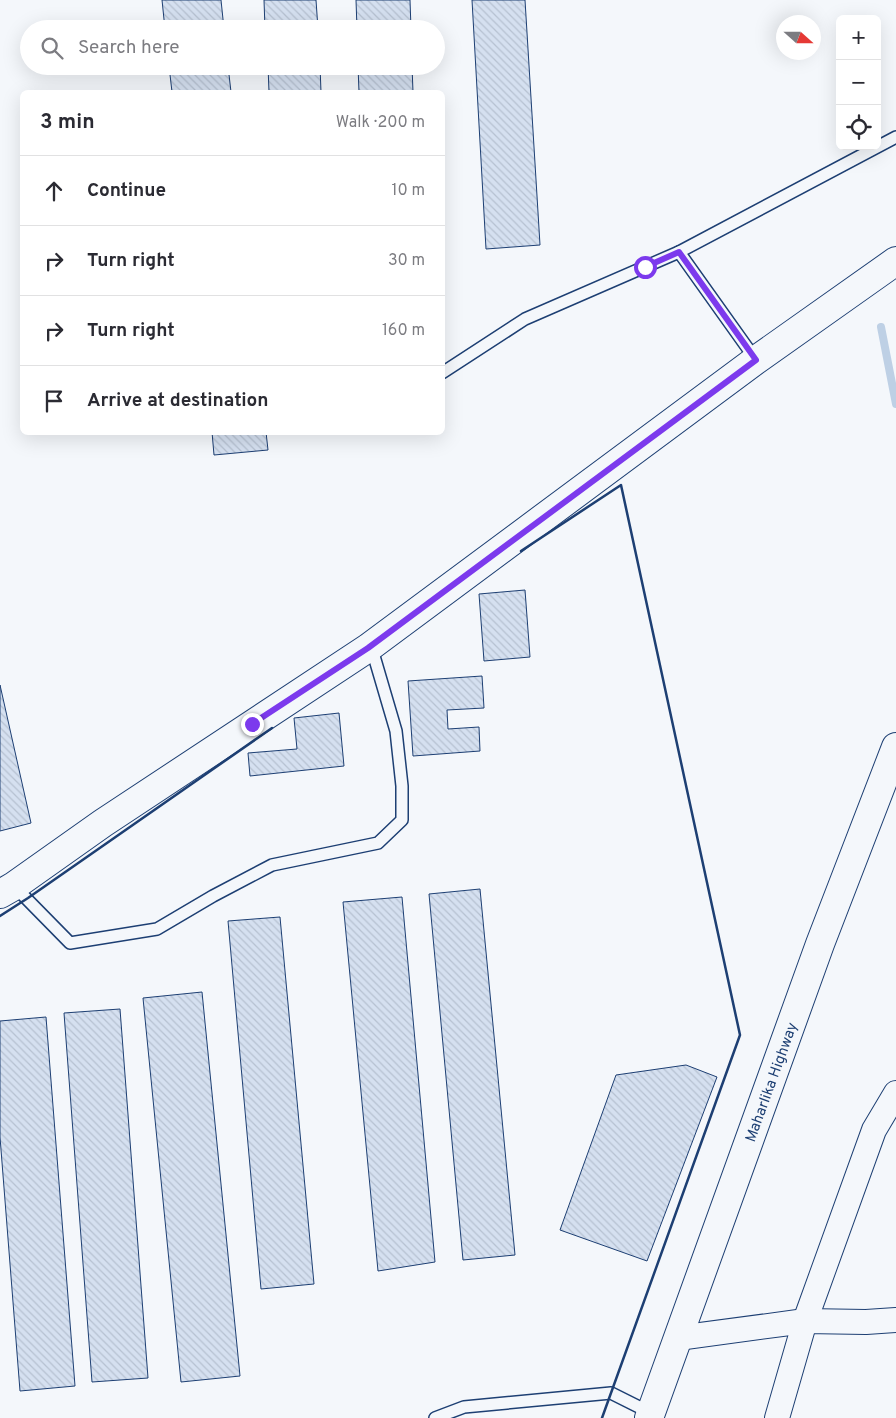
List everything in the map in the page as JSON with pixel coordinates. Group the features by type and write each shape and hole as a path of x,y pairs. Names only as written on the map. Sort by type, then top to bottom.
{"main road":[{"path":"7,890 103,823 368,648 756,360 896,261"},
{"name":"Maharlika Highway","path":"650,1416 820,944 896,747"}],"street":[{"path":"777,1418 805,1321 874,1130 896,1093"},
{"path":"678,1338 805,1321 866,1322 896,1320"}],"lane":[{"path":"445,371 525,319 679,252 896,138"},
{"path":"679,252 756,360"},
{"path":"7,890 70,943 158,929 212,896 272,865 378,843 402,820 402,786 396,731 374,656 368,648"},
{"path":"435,1418 464,1407 611,1393 650,1416"}],"building":[{"path":"162,0 221,0 223,20 164,20"},
{"path":"264,0 316,0 317,20 265,20"},
{"path":"356,0 410,0 411,20 357,20"},
{"path":"472,0 525,0 540,245 486,249"},
{"path":"170,75 229,75 231,90 172,90"},
{"path":"268,75 320,75 321,90 269,90"},
{"path":"358,75 412,75 413,90 359,90"},
{"path":"212,435 266,435 268,450 214,455"},
{"path":"525,590 530,657 484,661 479,594"},
{"path":"482,676 484,708 447,710 448,729 479,727 480,751 413,756 408,681"},
{"path":"0,685 31,823 0,831"},
{"path":"339,713 344,766 250,776 248,753 297,749 294,718"},
{"path":"480,889 515,1255 463,1260 429,894"},
{"path":"402,897 435,1262 378,1271 343,902"},
{"path":"280,917 314,1284 261,1289 228,921"},
{"path":"202,992 240,1376 181,1382 143,998"},
{"path":"120,1009 148,1378 92,1382 64,1013"},
{"path":"46,1017 75,1386 20,1391 0,1137 0,1021"},
{"path":"686,1065 717,1077 647,1261 560,1230 616,1075"}],"waterway":[{"path":"881,327 896,404"}],"wall":[{"path":"521,551 621,485 740,1035 602,1418"},
{"path":"0,916 272,728"}],"route":[{"path":"252,724 368,648 756,360 679,252 645,267"}]}
